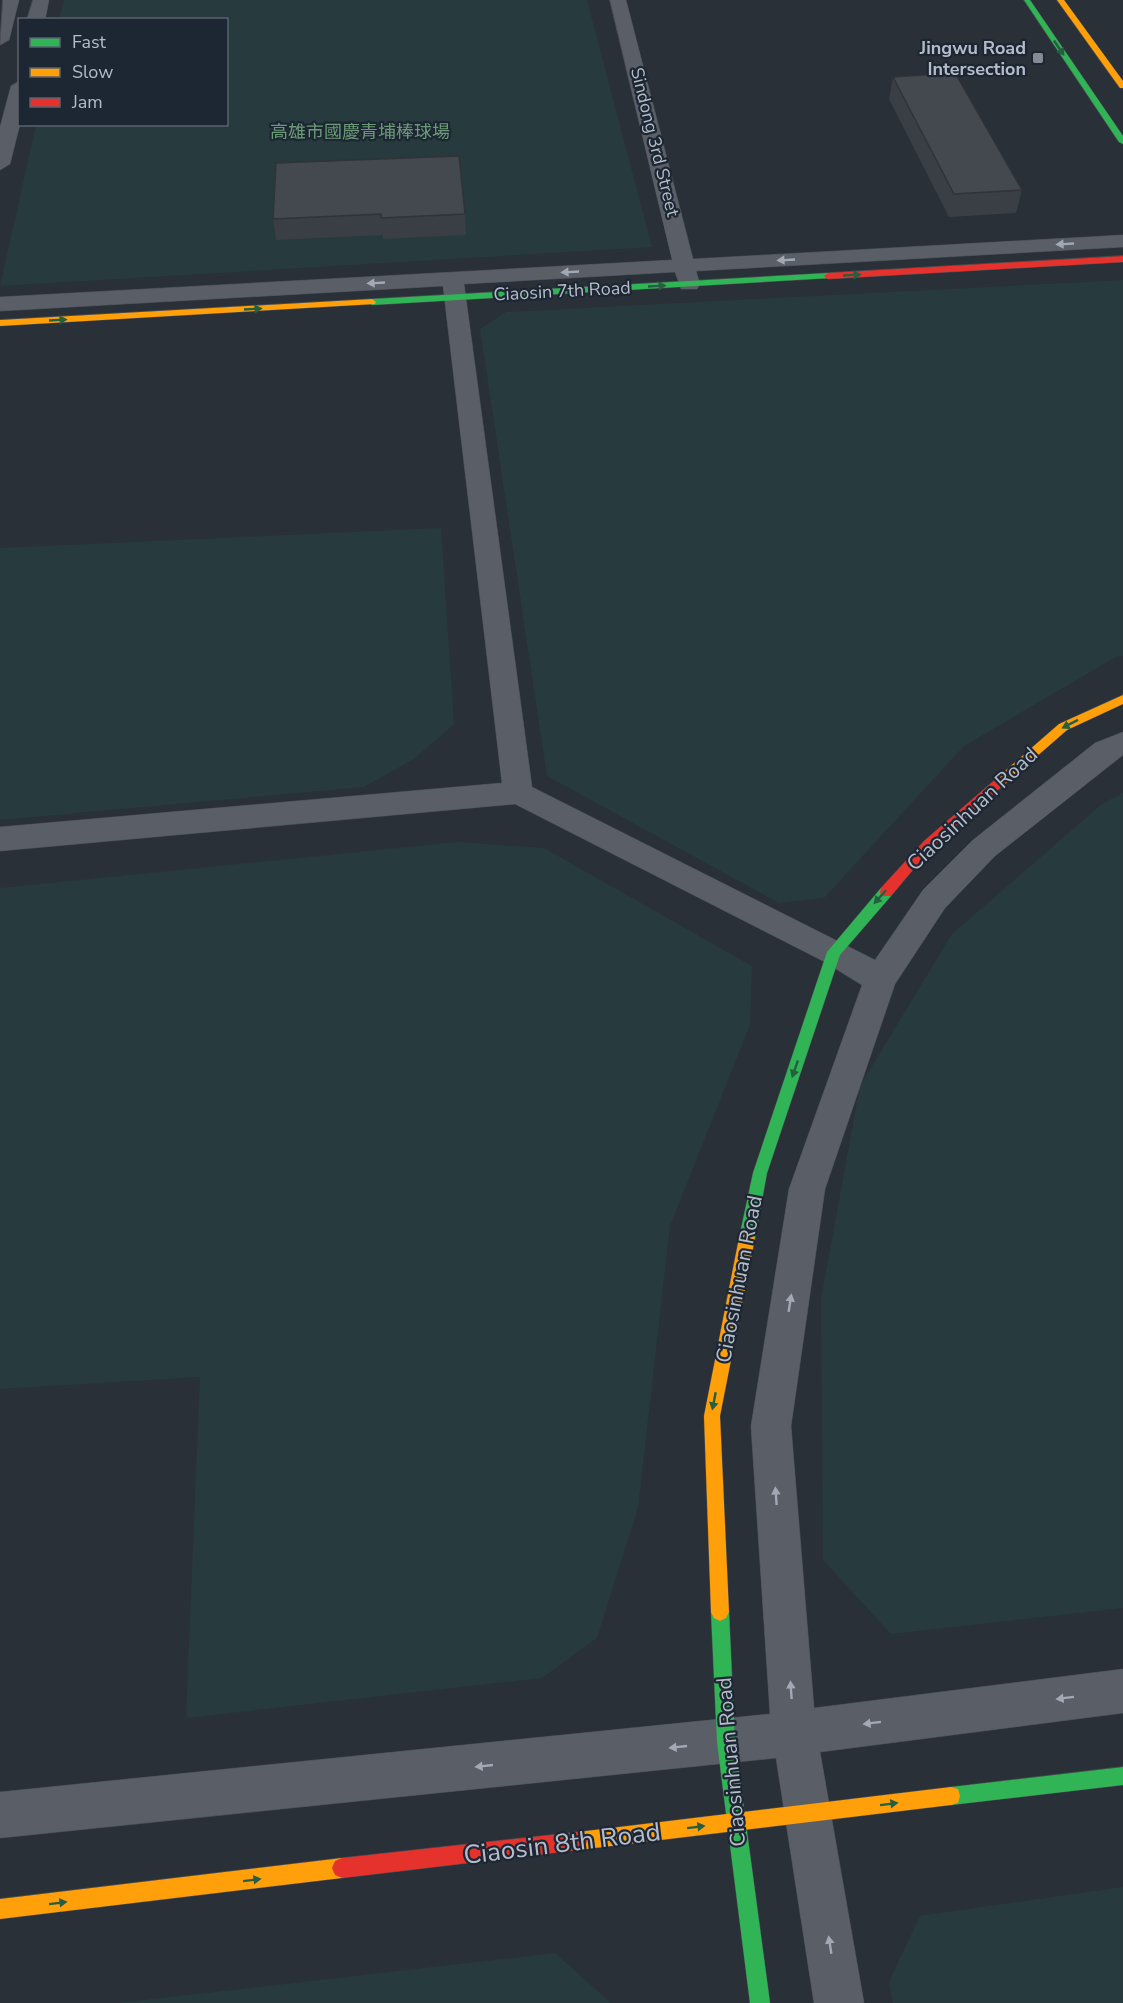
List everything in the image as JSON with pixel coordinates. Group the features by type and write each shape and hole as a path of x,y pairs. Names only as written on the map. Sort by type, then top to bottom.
{"street":[{"path":"0,40 11,0"},
{"path":"36,18 41,0"},
{"name":"Sindong 3rd Street","path":"618,0 688,275"},
{"path":"1027,0 1123,142"},
{"path":"1060,0 1123,86"},
{"path":"0,164 18,94"},
{"name":"Ciaosin 7th Road","path":"688,275 1123,241"},
{"name":"Ciaosin 7th Road","path":"0,304 454,288 688,275 1123,259"},
{"path":"454,288 518,793"},
{"name":"Ciaosin 7th Road","path":"0,323 454,288"},
{"name":"Ciaosinhuan Road","path":"760,2003 726,1742 712,1416 760,1173 834,952 928,844 1063,727 1123,699"},
{"name":"Ciaosinhuan Road","path":"839,2003 794,1733 771,1426 807,1189 880,979 934,899 984,848 1105,751 1123,743"},
{"path":"0,839 518,793 834,952 880,979"},
{"path":"0,1815 726,1742 1123,1691"},
{"name":"Ciaosin 8th Road","path":"0,1910 1123,1776"}],"green space":[{"name":"高雄市國慶青埔棒球場","path":"64,0 587,0 652,247 0,286 36,126 228,126 228,18 59,18"},
{"path":"1123,280 1123,656 1116,657 964,746 824,898 779,903 547,776 480,329 506,312"},
{"path":"441,528 454,724 414,759 364,787 0,820 0,548"},
{"path":"1123,793 1123,1608 891,1634 823,1560 821,1299 860,1086 952,934 1103,803"},
{"path":"458,842 544,848 752,966 750,1025 670,1226 638,1508 597,1638 542,1678 186,1718 200,1377 0,1389 0,888"},
{"path":"1123,1887 1123,2003 893,2003 889,1982 920,1916"},
{"path":"555,1953 611,2003 118,2003"}],"building":[{"path":"955,73 1022,190 954,194 893,77"},
{"path":"459,156 465,214 381,218 381,214 273,219 276,163"}],"traffic: fast":[{"path":"1027,0 1123,142"},
{"path":"372,302 828,276"},
{"path":"747,1238 760,1173 834,952 886,892"},
{"path":"720,1612 726,1742 760,2003"},
{"path":"951,1796 1123,1776"}],"traffic: slow":[{"path":"1060,0 1123,86"},
{"path":"0,323 372,302"},
{"path":"1001,781 1063,727 1123,699"},
{"path":"720,1612 712,1416 747,1238"},
{"path":"578,1841 951,1796"},
{"path":"0,1909 342,1868"}],"traffic: jam":[{"path":"828,276 1123,259"},
{"path":"886,892 928,844 1001,781"},
{"path":"342,1868 578,1841"}],"place":[{"name":"Jingwu Road Intersection","path":"1038,58"}]}
